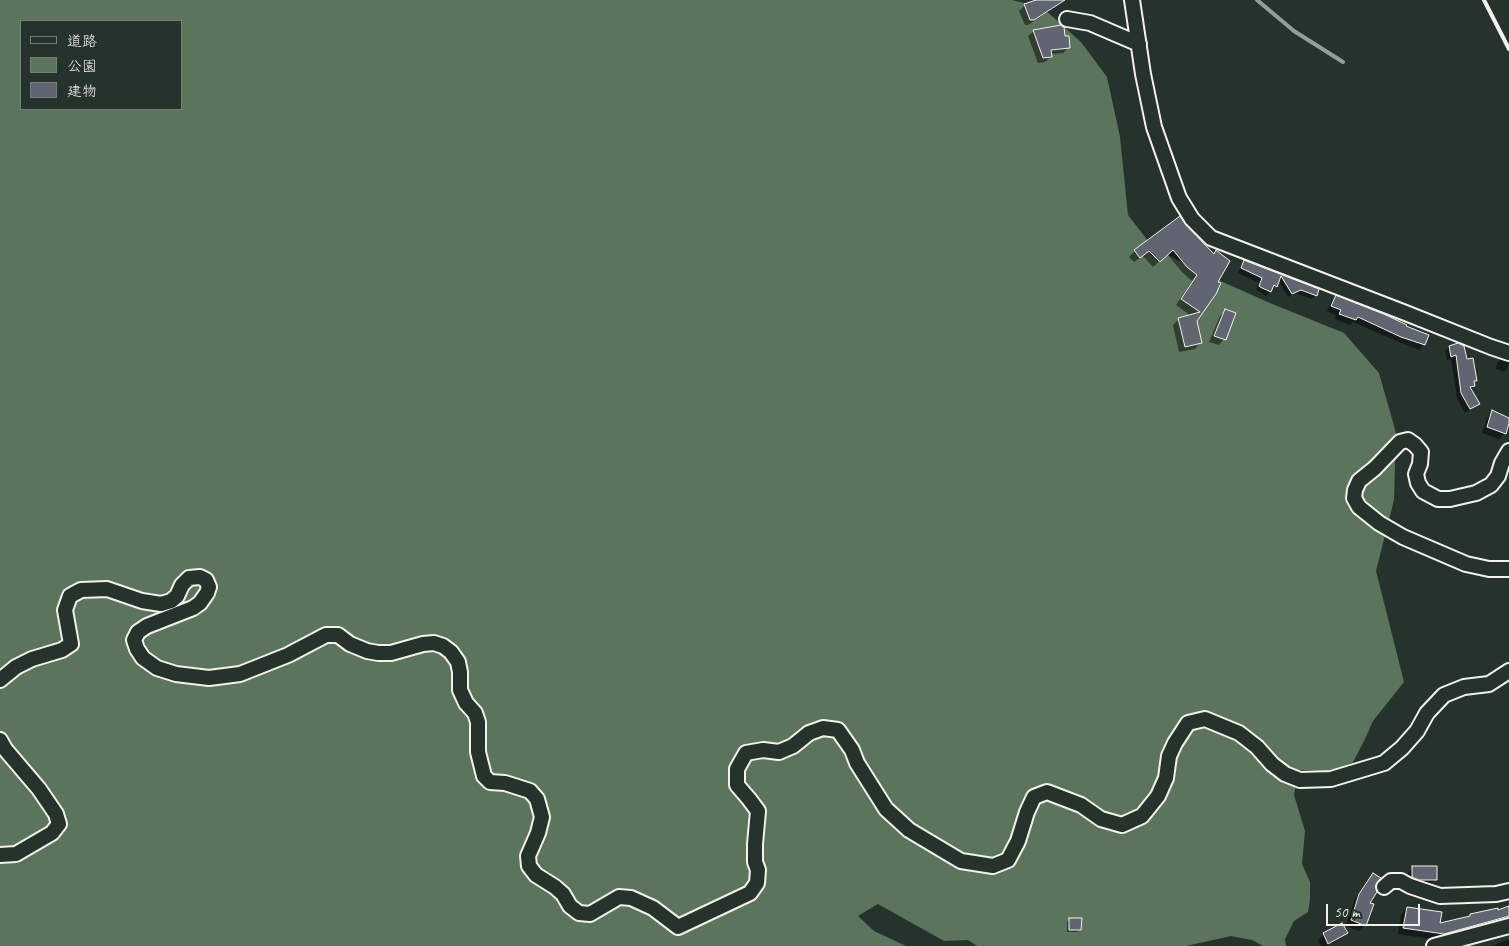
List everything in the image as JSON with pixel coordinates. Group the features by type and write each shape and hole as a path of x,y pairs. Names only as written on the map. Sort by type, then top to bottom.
{"street":[{"path":"1132,0 1143,74 1154,127 1179,198 1192,219 1211,238 1491,348 1509,353"},
{"path":"1067,19 1090,23 1139,44"},
{"path":"1509,451 1498,476 1491,486 1476,493 1450,499 1438,498 1422,491 1416,474 1420,464 1421,452 1408,440 1400,442 1382,461 1359,480 1354,498 1359,507 1379,523 1403,537 1466,564 1489,569 1509,570"},
{"path":"0,680 16,667 32,659 62,650 71,644 65,610 70,596 81,590 107,588 142,601 161,604 171,601 177,596 188,578 200,577 206,580 209,587 200,603 193,608 147,626 138,632 134,640 136,649 143,658 157,668 176,674 209,678 240,674 288,655 326,635 338,635 350,644 378,653 391,653 423,644 434,643 443,646 451,652 458,662 460,690 466,703 475,713 478,722 478,752 484,776 490,782 505,783 530,791 537,799 542,817 538,833 528,856 529,866 536,875 563,894 570,906 579,913 590,914 619,896 631,898 653,908 678,927 750,893 757,883 758,870 755,862 755,844 758,811 750,798 737,785 737,769 746,753 763,750 779,752 794,746 809,733 823,728 838,730 852,750 857,763 886,809 909,830 961,861 993,866 1008,860 1018,842 1027,812 1034,797 1047,792 1081,805 1102,820 1122,825 1142,816 1158,796 1166,778 1169,756 1188,723 1206,718 1239,733 1257,747 1272,764 1285,774 1300,780 1330,780 1384,764 1402,748 1444,695 1464,687 1489,684 1509,671"},
{"path":"0,740 39,789 56,814 60,824 52,833 28,848 16,854 0,855"},
{"path":"1384,887 1391,881 1401,881 1440,896 1487,895 1509,891"},
{"path":"1434,946 1509,926"}],"green space":[{"path":"0,0 1012,0 1043,8 1081,42 1107,77 1120,137 1128,215 1152,246 1198,271 1344,333 1379,373 1396,433 1394,500 1376,571 1404,682 1373,721 1353,762 1336,771 1299,770 1294,795 1305,831 1302,864 1310,882 1310,899 1308,912 1294,921 1285,939 1286,946 1263,946 1252,940 1231,936 1186,946 977,946 968,940 944,941 878,904 858,916 874,931 906,946 0,946"}],"building":[{"path":"1036,0 1065,0 1034,20 1030,20 1024,4"},
{"path":"1061,25 1064,27 1065,36 1069,36 1070,48 1051,50 1052,57 1043,58 1033,30"},
{"path":"1180,216 1186,225 1214,254 1216,250 1230,261 1218,282 1221,283 1216,294 1197,321 1202,343 1185,347 1178,318 1200,312 1181,299 1197,275 1187,267 1173,250 1160,262 1149,251 1140,258 1134,250"},
{"path":"1244,260 1319,289 1317,296 1301,290 1292,294 1281,276 1277,287 1274,285 1271,292 1260,287 1262,278 1241,268"},
{"path":"1336,295 1429,335 1425,345 1401,337 1358,317 1356,320 1339,314 1341,310 1331,306"},
{"path":"1225,309 1236,313 1226,340 1214,336"},
{"path":"1458,343 1464,346 1467,359 1473,358 1477,381 1474,381 1475,386 1470,387 1480,404 1470,409 1461,393 1456,355 1451,357 1449,346"},
{"path":"1492,410 1509,418 1506,434 1487,427"},
{"path":"1412,866 1437,866 1437,880 1419,880 1412,877"},
{"path":"1373,873 1381,878 1376,885 1377,892 1370,903 1374,904 1366,926 1351,920 1359,894"},
{"path":"1509,906 1509,916 1444,934 1403,928 1407,907 1442,912 1440,923 1470,916 1470,914 1498,908 1498,910"},
{"path":"1069,918 1082,918 1081,930 1069,930"},
{"path":"1342,923 1348,933 1328,944 1323,933"}],"waterway":[{"path":"1257,0 1294,31 1343,62"}],"railway":[{"path":"1484,0 1509,49"}]}
